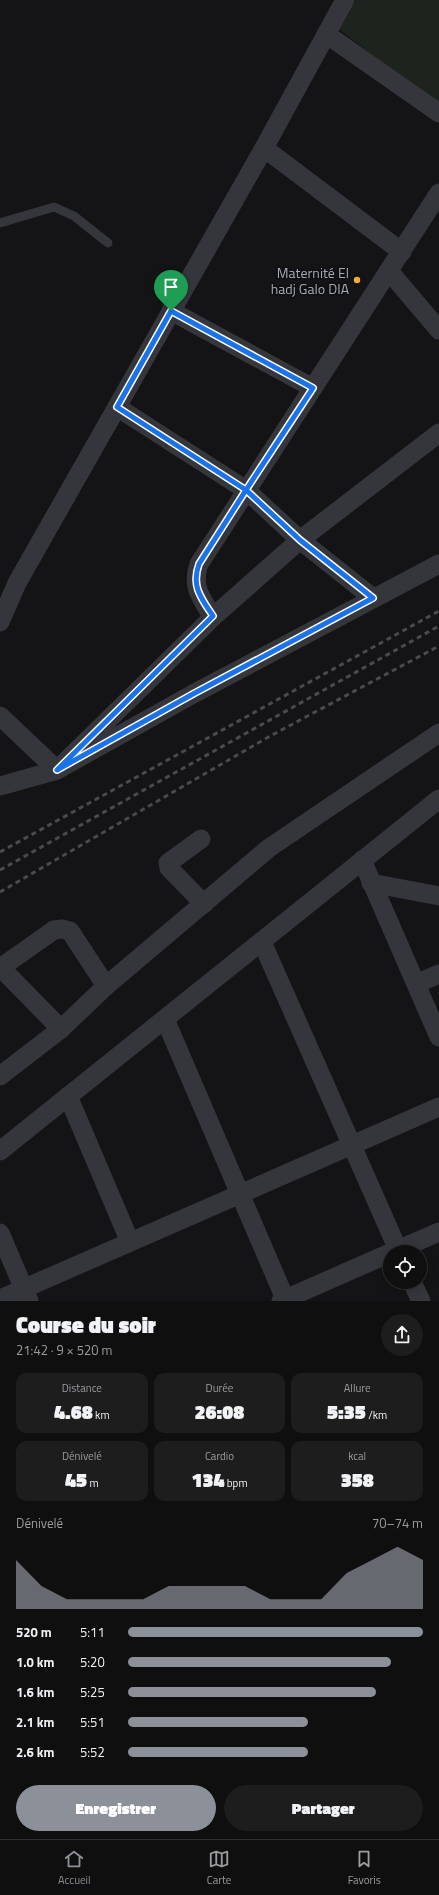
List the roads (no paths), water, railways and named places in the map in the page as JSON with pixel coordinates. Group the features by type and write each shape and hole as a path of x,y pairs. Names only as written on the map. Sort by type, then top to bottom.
{"street":[{"path":"0,622 17,583 264,148 345,0"},
{"path":"326,34 439,113"},
{"path":"264,148 402,252"},
{"path":"213,616 199,593 195,583 195,574 199,564 439,193"},
{"path":"389,272 439,330"},
{"path":"171,311 313,388"},
{"path":"117,407 246,490 300,540 373,598"},
{"path":"57,770 213,616 300,540 439,433"},
{"path":"0,786 57,770 193,694 439,564"},
{"path":"0,716 57,770"},
{"path":"0,1076 61,1028 106,986 269,848 439,733"},
{"path":"0,1151 439,799"},
{"path":"200,839 168,863 169,868 204,904"},
{"path":"362,860 439,1038"},
{"path":"371,883 439,896"},
{"path":"61,1028 0,968 54,930 62,929 70,931 106,986"},
{"path":"262,942 352,1145 392,1245"},
{"path":"416,984 439,974"},
{"path":"165,1019 284,1300 383,1257"},
{"path":"68,1096 130,1242"},
{"path":"0,1299 26,1295 130,1242 439,1107"},
{"path":"410,1245 439,1232"},
{"path":"0,1233 26,1295"},
{"path":"415,1289 421,1301"}],"lane":[{"path":"0,223 54,207 74,216 108,243"}],"railway":[{"path":"0,852 439,611"},
{"path":"0,870 439,626"},
{"path":"0,892 272,735 439,646"}],"place":[{"name":"Maternité El hadj Galo DIA","path":"357,280"}]}
